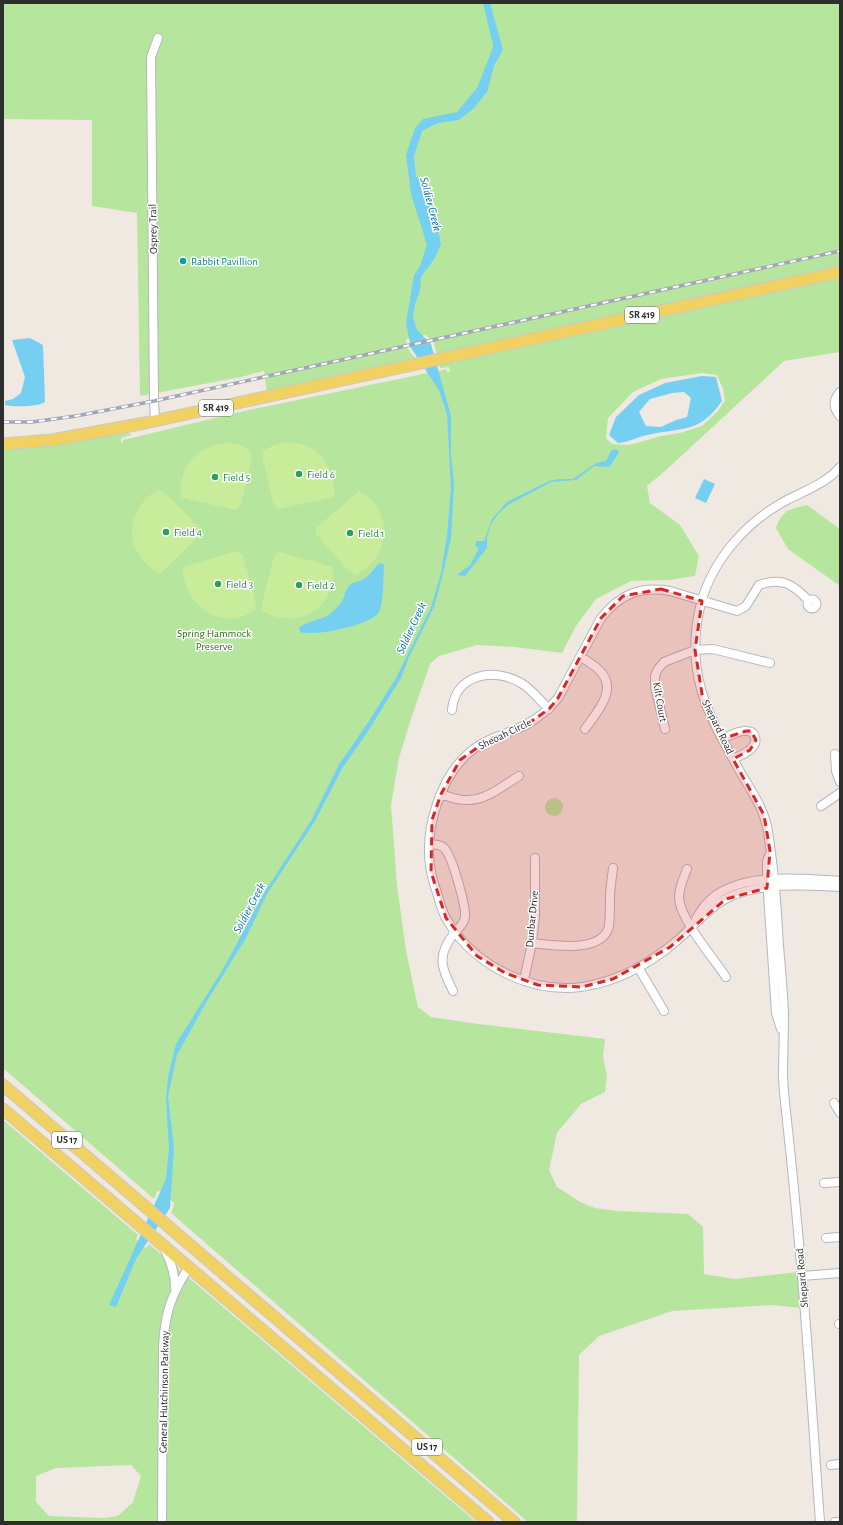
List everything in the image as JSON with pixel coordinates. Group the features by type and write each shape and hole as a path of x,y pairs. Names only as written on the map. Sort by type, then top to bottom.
{"main road":[{"name":"SR 419","path":"3,444 52,440 155,421 840,272"},
{"name":"US 17","path":"3,1085 514,1522"},
{"name":"US 17","path":"3,1109 488,1522"},
{"path":"179,1236 189,1259 189,1267 204,1265 221,1271"}],"street":[{"name":"Osprey Trail","path":"155,421 151,57 158,38"},
{"path":"840,392 836,397 834,405 840,416"},
{"name":"Shepard Road","path":"820,1522 802,1276 783,1078 784,1013 771,878 767,861 770,851 768,830 764,815 722,739 703,700 695,650 697,623 702,600 712,576 722,558 749,526 764,514 782,502 838,472"},
{"name":"Sheoah Circle","path":"809,600 789,583 779,582 766,582 758,584 746,606 737,611 661,589 636,591 623,596 610,607 601,618 558,698 549,709 526,725 488,740 460,760 451,773 441,794 432,820 430,844 431,872 446,918 455,932 477,956 505,973 538,985 551,986 595,985 613,979 638,967 670,947 726,898 744,892 771,887 840,887"},
{"name":"Kilt Court","path":"665,729 655,687 655,676 658,669 664,662 695,650 713,649 728,651 770,663"},
{"path":"581,657 598,669 603,675 607,689 603,704 585,729"},
{"path":"452,710 455,696 460,687 468,681 489,675 513,679 524,685 549,709"},
{"path":"722,739 740,731 751,731 754,735 756,740 750,750 733,759"},
{"path":"835,754 836,771 840,782"},
{"path":"441,794 457,799 476,799 491,793 519,776"},
{"path":"821,806 840,793"},
{"path":"430,844 441,846 447,851 460,887 465,919 464,923 455,932 445,946 443,953 444,972 453,991"},
{"name":"Dunbar Drive","path":"524,980 532,942 535,917 535,858"},
{"path":"532,942 572,946 595,942 603,938 609,926 610,891 613,868"},
{"path":"687,869 680,889 679,899 681,909 726,977"},
{"name":"Sheoah Circle","path":"692,927 705,904 723,891 742,883 771,878 840,881"},
{"path":"638,967 664,1011"},
{"path":"834,1103 840,1113"},
{"path":"824,1183 840,1182"},
{"path":"826,1238 840,1237"},
{"path":"160,1243 171,1262 175,1282 174,1291"},
{"name":"General Hutchinson Parkway","path":"162,1522 163,1346 165,1322 174,1291 189,1267"},
{"path":"802,1276 840,1273"},
{"path":"831,1465 840,1464"}],"highlighted area":[{"path":"661,589 702,601 695,650 703,700 722,739 746,731 751,731 756,740 750,750 733,759 764,815 770,851 767,888 726,899 670,947 613,979 582,987 538,985 505,973 477,956 446,918 431,872 432,820 441,794 460,760 488,740 526,725 549,709 558,698 601,618 623,596"}],"green space":[{"path":"3,3 840,3 840,269 437,357 434,343 426,335 406,339 408,349 417,361 267,394 264,371 241,377 140,396 137,213 92,206 92,120 3,119"},
{"name":"Spring Hammock Preserve","path":"840,275 840,352 784,361 647,486 650,503 680,525 699,556 695,576 669,580 631,581 596,599 576,626 562,653 515,647 477,645 439,656 430,664 399,758 391,805 397,885 406,951 418,1007 431,1017 605,1039 603,1057 607,1075 605,1092 581,1104 557,1133 549,1170 557,1187 580,1202 595,1208 617,1211 688,1214 703,1227 704,1274 734,1279 798,1272 801,1308 772,1305 672,1311 599,1336 579,1355 577,1522 528,1522 171,1213 174,1203 158,1190 154,1199 3,1068 3,447 125,430 131,435 121,438 121,443 123,440 244,411 447,369 447,372 450,372 449,367 440,368 439,363","holes":["702,373 717,375 723,389 725,400 718,411 702,426 680,433 661,436 629,445 612,444 606,438 608,418 633,392 661,379"]},
{"name":"Field 6","path":"288,442 299,443 308,447 323,458 332,475 334,496 279,509 274,506 263,460 263,451 274,445"},
{"name":"Field 5","path":"229,443 239,445 251,451 251,461 241,506 236,510 181,497 183,476 192,459 199,452 208,448 218,444"},
{"name":"Field 4","path":"159,489 200,528 200,535 160,574 148,565 139,555 134,543 132,532 134,520 139,508 147,498"},
{"name":"Field 1","path":"359,491 371,499 379,510 383,522 384,534 382,546 376,558 367,568 355,575 347,569 316,534 316,528"},
{"path":"807,505 840,529 840,586 788,549 776,528 781,517 787,511"},
{"name":"Field 3","path":"237,551 243,555 255,599 256,609 243,616 231,619 218,617 207,612 197,604 189,593 184,581 183,567"},
{"name":"Field 2","path":"279,552 333,567 332,582 328,595 321,605 312,612 300,617 288,618 274,616 261,610 274,556"},
{"path":"554,798 560,801 563,807 560,813 554,816 548,813 545,807 548,801"},
{"path":"3,1120 138,1235 136,1239 146,1248 149,1244 476,1522 3,1522","holes":["131,1465 141,1476 133,1502 118,1516 104,1518 49,1516 36,1502 36,1476 56,1468"]}],"water":[{"path":"483,3 490,3 503,50 494,66 487,92 474,108 459,120 438,123 422,131 414,156 416,176 429,189 441,244 435,258 421,277 420,291 415,304 413,317 417,330 431,344 451,416 451,453 454,484 451,538 434,607 409,657 401,678 365,736 343,767 315,821 267,894 246,938 207,1001 177,1055 168,1096 174,1148 170,1208 136,1259 116,1307 109,1305 166,1179 169,1149 166,1098 168,1077 176,1044 223,969 264,893 312,819 339,764 362,732 396,678 431,607 441,573 447,536 451,488 447,414 439,390 411,348 406,323 414,275 420,266 427,245 411,194 406,155 415,128 423,119 457,112 477,88 493,45"},
{"path":"30,338 43,345 45,402 37,405 25,406 5,405 5,401 13,399 21,393 25,377 12,340"},
{"path":"702,376 716,377 722,401 714,412 706,419 689,427 647,435 618,443 609,435 616,417 639,395 665,383","holes":["684,392 691,398 687,417 661,427 646,426 639,412 650,399 672,393"]},
{"path":"615,449 619,452 609,467 594,466 576,480 551,482 508,505 499,513 491,524 487,537 487,548 465,576 457,575 470,565 479,548 475,546 476,541 484,541 492,519 507,502 549,481 573,479 596,463 606,461 611,451"},
{"path":"704,479 715,484 706,503 695,498"},
{"path":"380,563 384,565 383,596 381,608 374,617 342,629 317,633 300,632 299,628 301,626 327,616 332,612 341,602 349,586 352,583 363,579"}],"waterway":[{"name":"Soldier Creek","path":"359,737 366,727"}],"railway":[{"path":"3,422 32,422 76,416 154,401 840,251"}],"place":[{"name":"Rabbit Pavillion","path":"183,261"},
{"name":"Field 6","path":"299,474"},
{"name":"Field 5","path":"215,477"},
{"name":"Field 4","path":"166,532"},
{"name":"Field 1","path":"350,533"},
{"name":"Field 3","path":"218,584"},
{"name":"Field 2","path":"299,585"}]}
